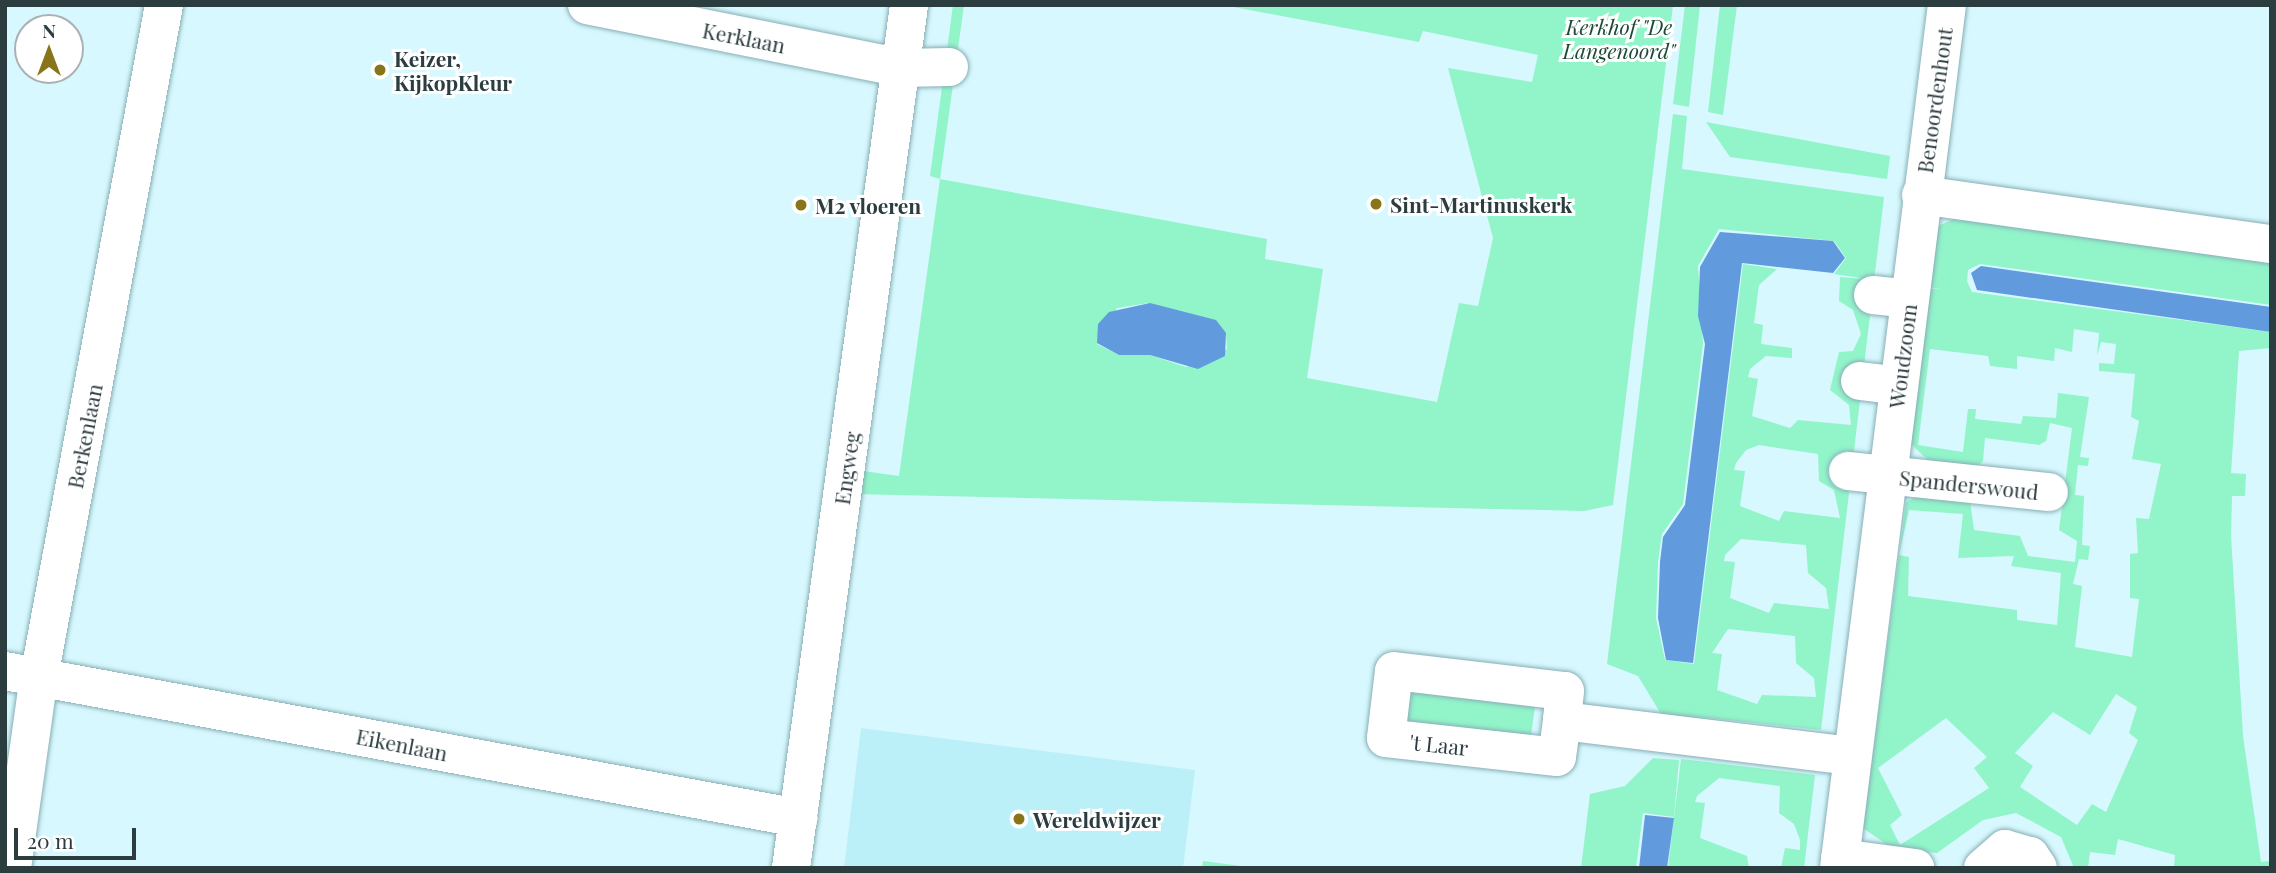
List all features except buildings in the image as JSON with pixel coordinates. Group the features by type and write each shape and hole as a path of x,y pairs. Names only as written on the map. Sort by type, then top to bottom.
{"street":[{"name":"Berkenlaan","path":"12,868 22,674 164,5"},
{"name":"Kerklaan","path":"587,5 901,68 949,67"},
{"name":"Engweg","path":"791,868 909,5"},
{"name":"Benoordenhout","path":"1921,194 1947,5"},
{"path":"1921,194 2271,244"},
{"name":"Woudzoom","path":"1839,863 1898,386 1891,297 1921,194"},
{"path":"1860,381 1898,386"},
{"name":"Spanderswoud","path":"1848,471 2049,492"},
{"name":"Eikenlaan","path":"22,674 798,818"},
{"path":"1562,721 1852,756"},
{"path":"1983,868 2006,849 2030,856 2038,868"},
{"path":"1839,863 1915,868"}],"shaded area":[{"name":"Wereldwijzer","path":"861,728 1195,770 1183,868 844,868"}],"green space":[{"path":"953,5 964,5 940,179 930,176"},
{"name":"Kerkhof \"De Langenoord\"","path":"1223,5 1673,5 1613,505 1584,511 854,494 856,470 899,476 940,179 1267,239 1265,259 1323,269 1307,378 1437,402 1459,303 1478,306 1493,238 1448,68 1532,82 1538,55 1423,31 1419,42","holes":["1149,303 1226,333 1227,349 1186,367 1150,355 1119,355 1097,344 1117,308"]},
{"path":"1685,5 1700,5 1689,107 1673,104"},
{"path":"1720,5 1737,5 1723,115 1708,112"},
{"path":"1673,114 1687,116 1682,169 1884,197 1821,730 1690,716 1820,735 1661,714 1638,676 1607,664","holes":["1719,229 1834,241 1846,258 1834,274 1868,279 1840,277 1839,301 1853,310 1861,334 1853,351 1839,352 1830,390 1849,405 1851,425 1798,420 1790,428 1752,416 1758,379 1748,377 1750,369 1766,356 1792,358 1792,348 1761,344 1763,325 1754,323 1759,285 1777,269 1743,264 1694,664 1665,660 1656,618 1662,534 1683,504 1703,344 1698,266","1759,445 1818,454 1819,481 1834,490 1840,518 1784,511 1779,521 1740,506 1745,471 1734,470 1746,450","1741,539 1806,545 1808,573 1826,588 1829,609 1774,603 1769,613 1730,598 1735,562 1724,561 1725,555","1728,629 1795,636 1796,663 1814,678 1816,697 1762,695 1757,704 1717,690 1722,654 1712,653"]},
{"path":"1706,122 1890,156 1887,179 1730,157"},
{"path":"1956,218 2271,262 2271,305 1980,264 1968,270 1967,281 1972,292 2271,332 2271,348 2239,351 2231,473 2246,474 2245,496 2232,496 2231,535 2243,736 2261,862 2271,861 2271,868 2174,868 2175,855 2118,839 2115,855 2090,852 2088,868 2074,868 2061,837 2016,813 1983,820 1937,853 1893,849 1863,828 1899,555 1906,502 1921,495 1970,501 1974,530 2020,536 2028,556 2075,562 2077,541 2059,530 2072,428 2050,423 2046,441 2039,445 1985,438 1983,461 1974,469 1931,463 1909,442 1924,288 1940,289 1924,286 1938,226","holes":["2074,329 2099,333 2097,356 2101,342 2116,344 2114,364 2099,363 2099,371 2135,374 2131,417 2139,421 2132,459 2161,464 2149,519 2136,518 2138,553 2130,554 2130,598 2139,599 2132,657 2075,647 2082,586 2073,584 2079,559 2088,560 2090,546 2082,545 2084,496 2075,495 2078,465 2088,466 2089,458 2080,457 2089,397 2058,393 2056,418 2023,416 2021,424 1975,419 1976,409 1968,409 1963,452 1918,445 1930,349 1988,356 1990,366 2017,369 2017,356 2054,361 2055,348 2072,352","1909,510 1963,514 1958,558 2014,556 2011,566 2061,573 2057,625 2017,620 2017,610 1908,596 1909,557 1899,555","2116,694 2137,707 2129,733 2138,740 2106,812 2092,804 2077,825 2020,787 2033,766 2015,753 2053,712 2090,735","1946,718 1987,757 1974,768 1989,788 1900,845 1890,825 1902,815 1878,768"]},
{"path":"1403,689 1535,707 1531,735 1403,722"},
{"path":"1653,758 1679,760 1674,817 1643,813 1636,868 1581,868 1590,794 1625,786"},
{"path":"1681,759 1815,775 1804,868 1781,868 1785,848 1800,850 1800,840 1794,824 1779,813 1780,786 1719,778 1697,796 1695,802 1705,803 1700,838 1747,856 1749,868 1668,868"},
{"path":"1203,861 1257,868 1202,868"}],"water":[{"path":"1720,232 1833,241 1845,258 1833,273 1742,263 1693,663 1666,660 1658,618 1660,562 1663,537 1685,505 1705,344 1698,316 1700,267"},
{"path":"1981,266 2271,307 2271,332 1977,290 1971,273"},
{"path":"1150,303 1216,320 1226,333 1225,356 1198,369 1150,355 1119,355 1097,343 1098,324 1109,312"},
{"path":"1645,815 1674,818 1667,868 1639,868"}],"place":[{"name":"Keizer, KijkopKleur","path":"380,70"},
{"name":"Sint-Martinuskerk","path":"1376,204"},
{"name":"M2 vloeren","path":"801,205"},
{"name":"Wereldwijzer","path":"1019,819"}]}
